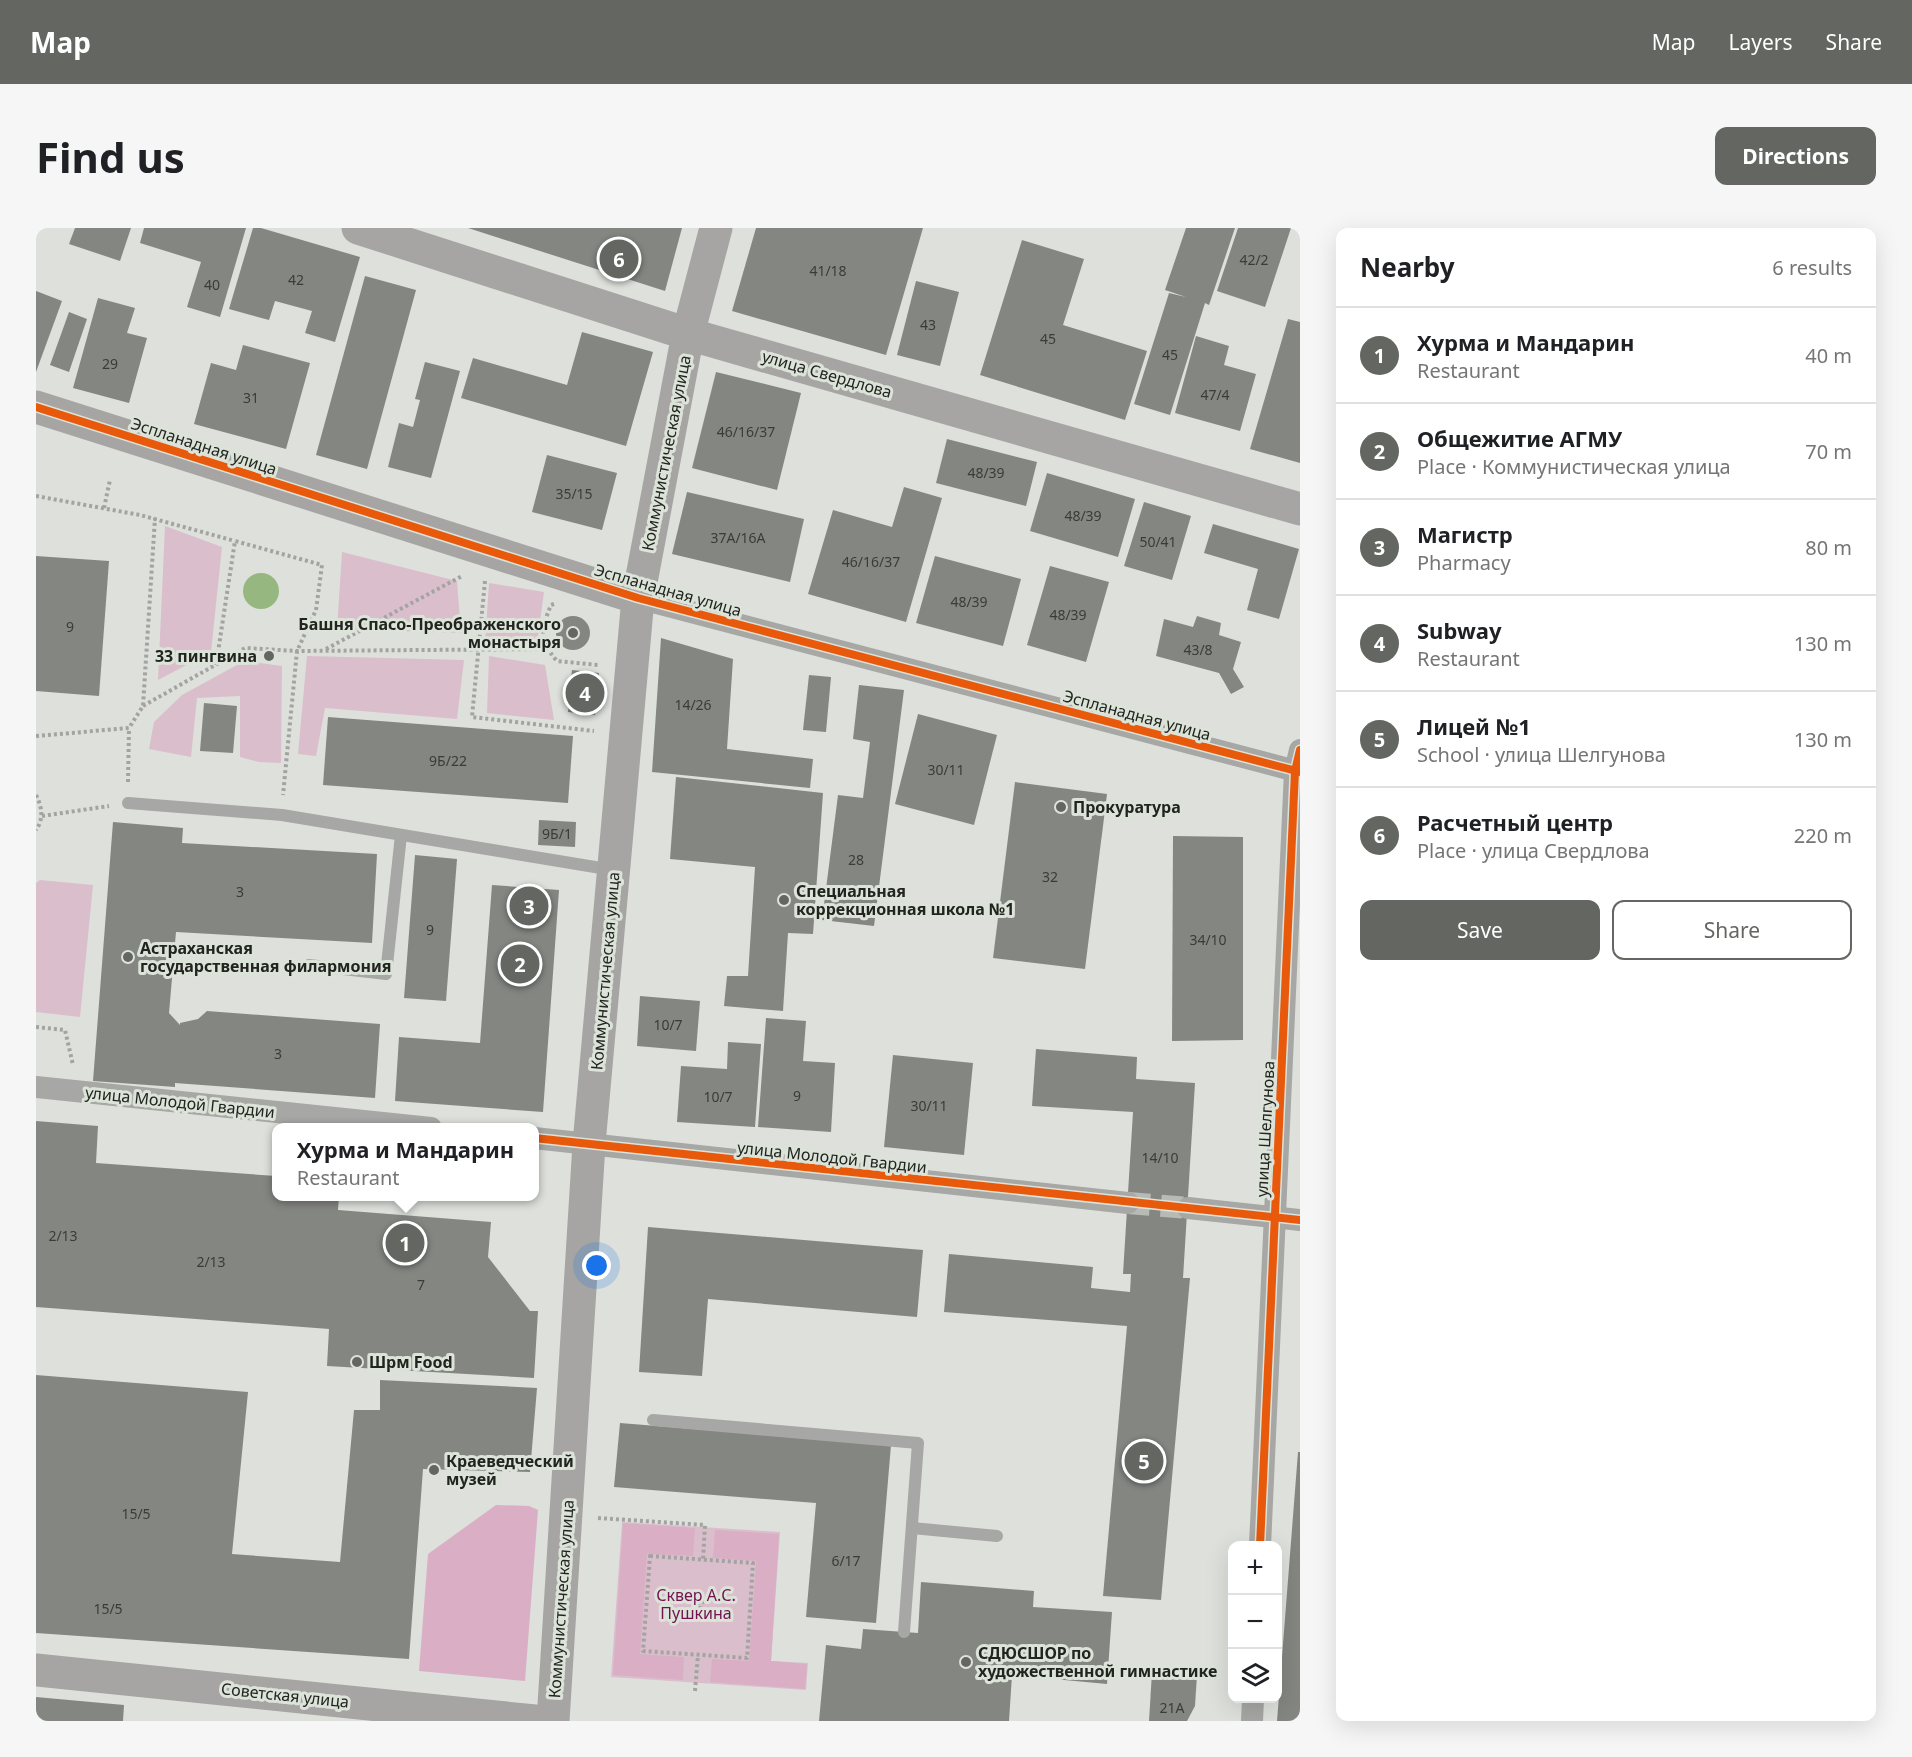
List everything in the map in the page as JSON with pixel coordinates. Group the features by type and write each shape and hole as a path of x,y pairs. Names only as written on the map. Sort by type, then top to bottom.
{"main road":[{"name":"улица Свердлова","path":"358,228 688,334 1300,509"},
{"name":"Коммунистическая улица","path":"553,1721 589,1144 638,598 688,334 716,228"},
{"name":"Эспланадная улица","path":"36,407 638,598"},
{"name":"Советская улица","path":"36,1670 535,1721"}],"street":[{"name":"Эспланадная улица","path":"638,598 1298,764"},
{"name":"улица Шелгунова","path":"1260,1541 1298,764"},
{"name":"улица Молодой Гвардии","path":"36,1087 383,1123"},
{"name":"улица Молодой Гвардии","path":"539,1139 1128,1203"},
{"path":"1188,1209 1300,1220"},
{"path":"1252,1721 1253,1703"}],"lane":[{"path":"128,803 282,815 614,870"},
{"path":"309,965 386,974 401,835"},
{"path":"653,1420 918,1443 904,1632"},
{"path":"912,1528 997,1536"}],"path":[{"path":"104,508 110,480"},
{"path":"36,496 155,518 322,565 316,610 297,651 282,815"},
{"path":"42,816 128,803 129,728 142,706 155,518"},
{"path":"216,665 235,541"},
{"path":"324,650 471,571"},
{"path":"485,574 472,717 597,732"},
{"path":"559,601 551,605 542,628 547,649 557,661 598,664"},
{"path":"142,706 245,648 297,651 547,649"},
{"path":"36,736 129,728"},
{"path":"36,795 42,816 36,830"},
{"path":"36,1027 65,1030 79,1091"},
{"path":"594,1518 705,1525 703,1560"},
{"path":"650,1557 753,1563 747,1658 698,1655 643,1651 650,1557"},
{"path":"699,1621 700,1603"},
{"path":"695,1691 698,1655"}],"green space":[{"path":"165,526 222,547 211,652 158,680"},
{"path":"342,552 457,581 461,633 337,629"},
{"path":"489,583 544,592 537,644 485,643"},
{"path":"307,656 464,660 457,719 325,708 316,756 298,754"},
{"path":"489,656 545,665 554,720 487,713"},
{"path":"260,663 282,666 281,763 259,762 240,757 240,696 197,698 191,757 149,749 154,722 182,695 237,665"},
{"path":"40,880 93,885 80,1017 36,1012 36,883"},
{"name":"Сквер А.С. Пушкина","path":"622,1522 780,1532 771,1661 808,1663 806,1690 611,1677"}],"shaded area":[{"path":"261,573 274,578 279,591 274,604 261,609 248,604 243,591 248,578"},
{"path":"496,1505 529,1506 538,1510 525,1681 419,1671 428,1554"},
{"path":"623,1523 695,1528 693,1556 647,1554 640,1654 684,1657 683,1680 613,1675"},
{"path":"715,1530 779,1534 771,1661 807,1664 805,1689 710,1682 712,1659 749,1661 756,1561 713,1558"}],"building":[{"path":"75,228 131,228 120,261 69,244"},
{"path":"144,228 246,228 220,317 187,307 201,262 140,243"},
{"path":"253,228 261,228 360,257 335,342 305,333 312,311 275,301 269,320 229,309"},
{"path":"468,228 682,228 665,291"},
{"path":"756,228 923,228 886,355 732,311"},
{"path":"1186,228 1235,228 1209,305 1205,303 1170,415 1134,404 1169,293 1186,297 1165,290"},
{"path":"1238,228 1291,228 1265,307 1217,291"},
{"path":"1022,240 1084,259 1063,325 1147,351 1125,420 980,375"},
{"path":"365,276 416,290 367,469 316,455"},
{"path":"916,281 959,292 940,366 897,355"},
{"path":"36,291 62,301 36,372"},
{"path":"98,298 135,308 127,333 147,338 129,403 73,388"},
{"path":"69,312 87,319 69,372 50,365"},
{"path":"1288,319 1300,322 1300,463 1250,449"},
{"path":"582,332 653,352 626,446 461,398 473,358 567,385"},
{"path":"1196,336 1229,346 1224,365 1256,374 1240,431 1175,413"},
{"path":"243,345 310,363 286,449 194,424 211,363 236,370"},
{"path":"425,362 460,371 431,478 388,467 399,423 413,427 420,400 415,399"},
{"path":"716,372 801,393 777,490 692,468"},
{"path":"947,439 1037,462 1026,506 936,483"},
{"path":"547,455 617,473 602,530 532,512"},
{"path":"1047,473 1135,499 1118,557 1030,531"},
{"path":"904,487 942,498 906,622 808,594 833,510 892,527"},
{"path":"687,492 804,519 790,582 672,554"},
{"path":"1144,502 1191,516 1172,580 1124,566"},
{"path":"1213,524 1299,549 1279,619 1247,610 1258,569 1204,553"},
{"path":"36,556 109,561 99,696 36,691"},
{"path":"935,556 1021,579 1003,646 916,623"},
{"path":"1050,566 1109,582 1086,662 1027,645"},
{"name":"Башня Спасо-Преображенского монастыря","path":"573,616 585,621 590,633 585,645 573,650 561,645 556,633 561,621"},
{"path":"1197,616 1221,623 1219,635 1241,642 1233,669 1244,687 1231,694 1219,673 1156,656 1164,619 1193,627"},
{"path":"661,638 733,659 727,749 813,759 810,788 652,772"},
{"path":"572,670 599,673 595,715 568,712"},
{"path":"809,675 831,677 826,732 803,730"},
{"path":"859,685 904,690 874,926 822,920 838,795 863,798 870,742 853,739"},
{"path":"204,703 237,706 233,753 200,751"},
{"path":"918,714 997,735 974,825 895,804"},
{"path":"328,717 573,736 568,803 323,785"},
{"name":"Специальная коррекционная школа №1","path":"676,777 823,793 813,934 788,933 783,1011 724,1006 727,976 748,976 755,867 670,859"},
{"path":"1015,782 1107,794 1085,969 993,958"},
{"path":"539,820 576,822 575,847 538,845"},
{"path":"113,822 183,828 182,843 377,854 372,943 176,932 169,1013 180,1025 180,1023 198,1019 207,1011 380,1024 375,1098 175,1083 175,1087 93,1081"},
{"path":"1173,836 1243,837 1243,1040 1172,1041"},
{"path":"415,855 457,859 446,1001 404,998"},
{"path":"492,885 559,890 543,1112 395,1101 399,1037 480,1043"},
{"path":"640,996 700,1001 696,1051 637,1046"},
{"path":"766,1018 806,1021 803,1061 835,1063 831,1132 758,1127"},
{"path":"728,1042 761,1044 755,1127 677,1122 681,1066 727,1069"},
{"path":"1036,1049 1137,1057 1136,1079 1195,1083 1183,1278 1190,1278 1161,1600 1103,1596 1127,1326 944,1312 949,1254 1093,1267 1091,1288 1130,1292 1131,1274 1123,1274 1133,1112 1032,1106"},
{"path":"893,1055 973,1063 964,1155 884,1147"},
{"path":"36,1121 98,1126 96,1163 272,1176 272,1201 339,1201 338,1210 491,1222 488,1257 530,1311 538,1311 534,1378 327,1366 329,1329 36,1307"},
{"path":"648,1227 923,1250 917,1317 708,1299 702,1376 639,1372"},
{"path":"36,1375 248,1392 232,1554 340,1562 354,1410 380,1410 380,1380 537,1388 530,1472 423,1469 409,1659 36,1633"},
{"path":"620,1423 891,1445 876,1623 806,1617 816,1503 614,1487"},
{"path":"1298,1452 1300,1452 1300,1721 1277,1721 1278,1703 1282,1703 1282,1657"},
{"name":"СДЮСШОР по художественной гимнастике","path":"921,1582 1034,1591 1033,1607 1112,1612 1107,1684 1012,1675 1009,1721 819,1721 826,1645 861,1649 863,1629 918,1633"},
{"path":"1152,1672 1197,1675 1195,1706 1187,1721 1149,1721"},
{"path":"36,1697 124,1705 123,1721 36,1721"}],"tunnel":[{"path":"1128,1203 1188,1208"}],"cycle path":[{"path":"36,407 638,598 1300,772"},
{"path":"1260,1541 1295,771 1300,750"},
{"path":"539,1139 1300,1220"}],"place":[{"name":"Расчетный центр","path":"619,259"},
{"name":"Башня Спасо-Преображенского монастыря","path":"573,633"},
{"name":"33 пингвина","path":"269,656"},
{"name":"Subway","path":"585,693"},
{"name":"Прокуратура","path":"1061,807"},
{"name":"Специальная коррекционная школа №1","path":"784,900"},
{"name":"Магистр","path":"529,906"},
{"name":"Астраханская государственная филармония","path":"128,957"},
{"name":"Общежитие АГМУ","path":"520,964"},
{"name":"Хурма и Мандарин","path":"405,1243"},
{"name":"Шрм Food","path":"357,1362"},
{"name":"Лицей №1","path":"1144,1461"},
{"name":"Краеведческий музей","path":"434,1470"},
{"name":"СДЮСШОР по художественной гимнастике","path":"966,1662"}]}
